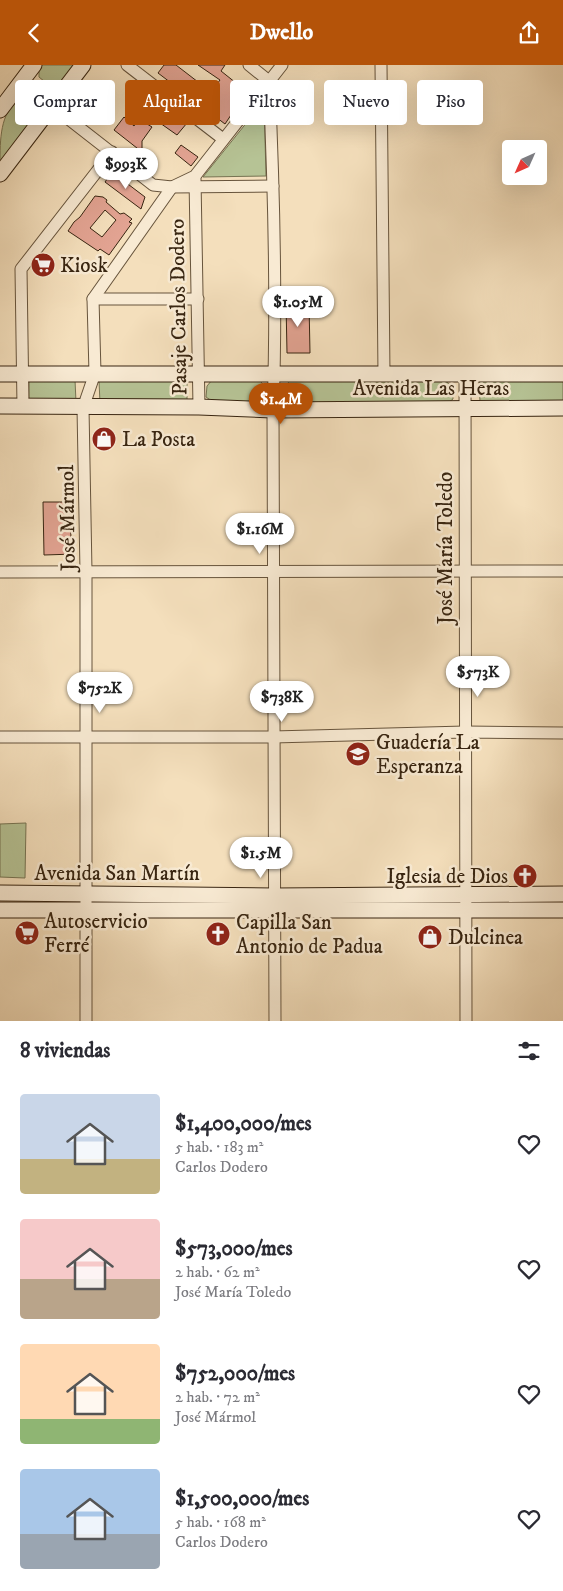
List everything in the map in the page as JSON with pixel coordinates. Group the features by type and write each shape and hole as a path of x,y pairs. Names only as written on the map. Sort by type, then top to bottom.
{"main road":[{"path":"23,80 34,65"},
{"path":"71,80 83,65"},
{"path":"0,110 15,90"},
{"path":"0,173 36,125"},
{"name":"Avenida Las Heras","path":"0,373 563,374"},
{"name":"Avenida Las Heras","path":"0,406 83,408 199,407 273,410 563,409"},
{"name":"Avenida San Martín","path":"0,893 87,893 274,903 466,910 563,910"},
{"name":"Avenida San Martín","path":"0,910 87,910 466,894 563,894"}],"street":[{"path":"127,65 223,139"},
{"path":"249,65 268,80"},
{"path":"270,80 282,65"},
{"path":"381,65 384,374"},
{"path":"77,125 153,185 172,187 195,181 273,186"},
{"path":"195,181 234,125"},
{"path":"271,125 275,374 273,410 275,1021"},
{"path":"23,407 21,269 112,152"},
{"name":"Pasaje Carlos Dodero","path":"195,181 199,407"},
{"path":"93,299 172,187"},
{"path":"93,299 198,299"},
{"name":"José Mármol","path":"86,1021 87,737 83,408 95,373 93,299"},
{"name":"José María Toledo","path":"464,374 466,1021"},
{"path":"0,572 563,571"},
{"path":"0,737 273,737 465,732 563,733"}],"green space":[{"path":"42,65 75,65 63,80 43,80 39,77 39,69"},
{"path":"15,103 15,125 29,125 0,164 2,127"},
{"path":"245,125 265,125 266,176 203,177"},
{"path":"563,378 563,401 480,402 479,379"},
{"path":"291,379 444,380 452,386 453,399 444,406 293,405 285,399 285,387"},
{"path":"29,380 75,380 76,402 29,402"},
{"path":"212,380 259,380 264,385 264,397 259,403 212,401 206,397 207,386"},
{"path":"99,381 187,381 187,402 100,403"},
{"path":"26,823 25,878 0,877 0,824"}],"building":[{"path":"164,65 176,65 195,80 167,80 158,73"},
{"path":"198,65 225,65 221,71 232,80 230,80 230,116 225,124 220,120 220,80"},
{"path":"124,117 125,125 149,125 152,127 142,141 142,152 114,130"},
{"path":"163,125 185,125 177,135"},
{"path":"181,145 198,157 191,166 175,153"},
{"path":"112,172 145,197 141,209 105,182"},
{"path":"95,196 103,197 120,214 124,213 132,219 129,222 132,223 109,255 100,249 98,251 68,231","holes":["105,210 116,220 102,237 90,228"]},
{"path":"286,303 309,303 310,353 287,353"},
{"path":"43,502 70,502 71,540 73,540 75,554 44,555"}],"place":[{"name":"Kiosk","path":"43,265"},
{"name":"La Posta","path":"104,439"},
{"name":"Guadería La Esperanza","path":"358,754"},
{"name":"Iglesia de Dios","path":"525,876"},
{"name":"Autoservicio Ferré","path":"27,933"},
{"name":"Capilla San Antonio de Padua","path":"218,934"},
{"name":"Dulcinea","path":"430,937"}]}
